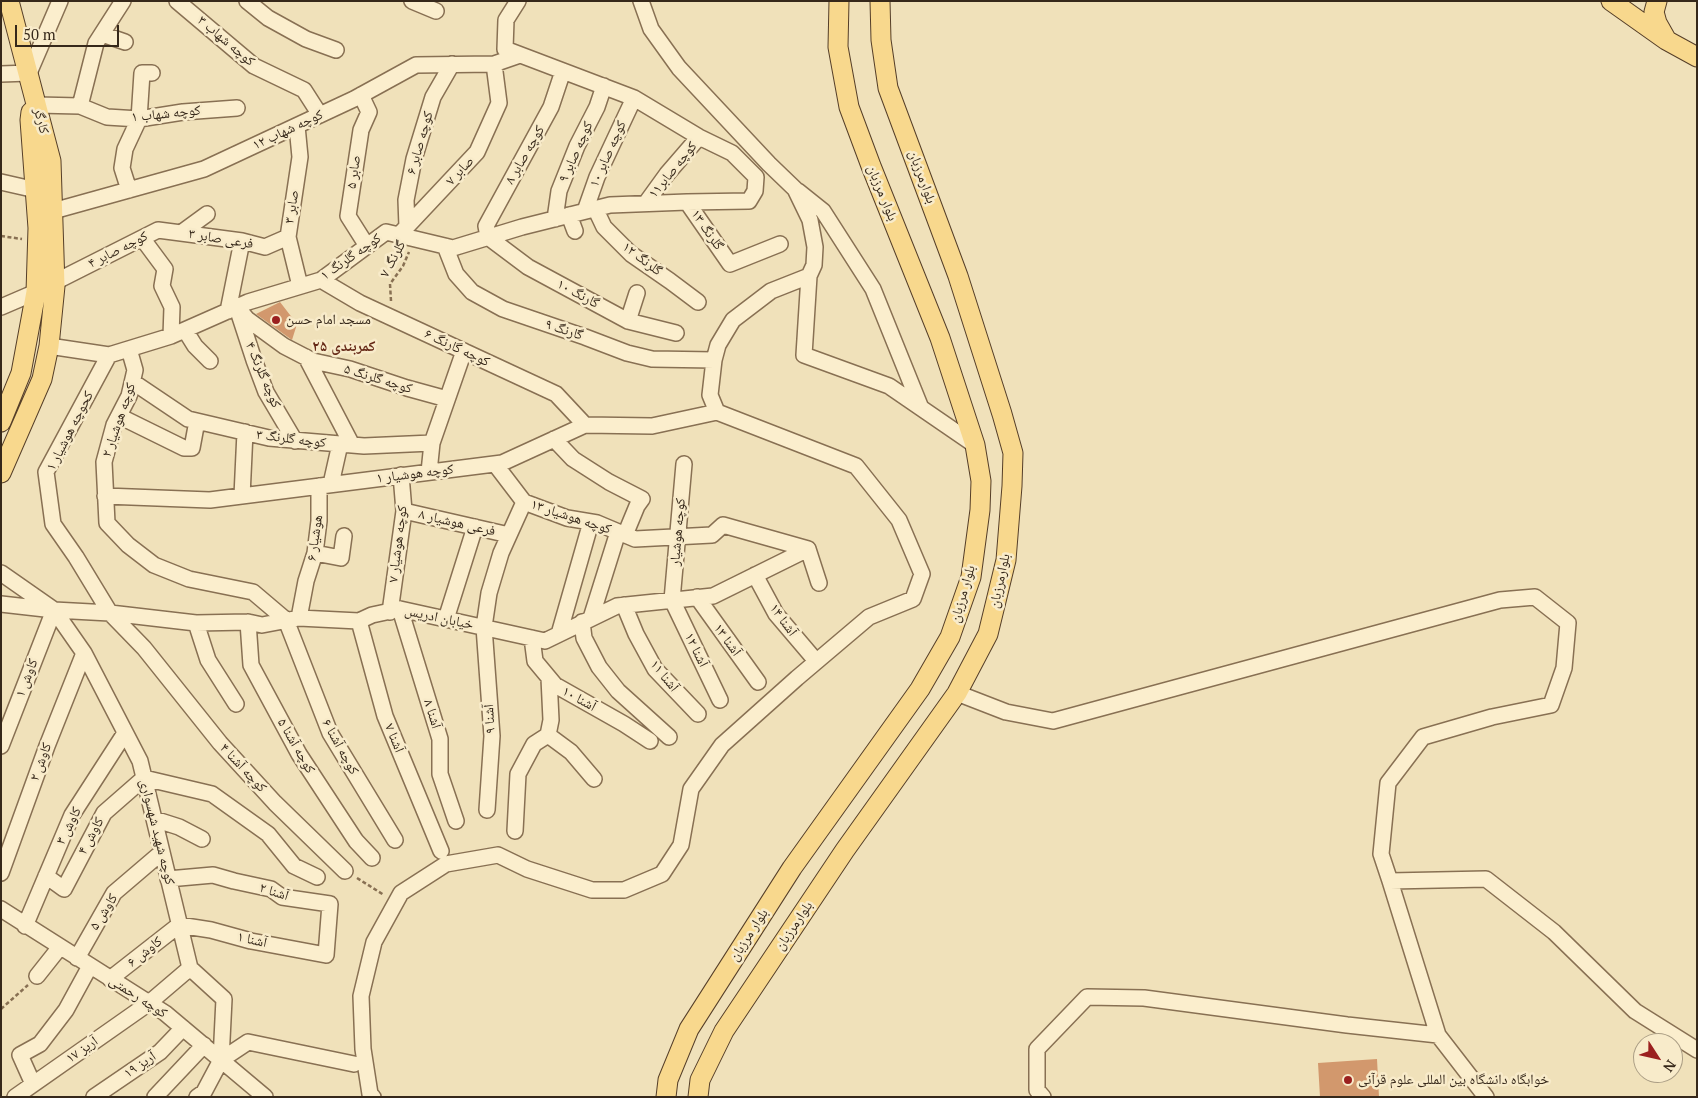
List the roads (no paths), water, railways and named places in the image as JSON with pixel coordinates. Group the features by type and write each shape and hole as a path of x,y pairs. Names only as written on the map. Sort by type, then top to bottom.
{"main road":[{"path":"9,1 35,99"},
{"name":"بلوار مرزبان","path":"666,1097 668,1080 689,1029 792,868 920,689 950,638 971,577 980,510 981,482 975,445 940,338 870,166 850,107 838,47 839,1"},
{"name":"بلوارمرزبان","path":"698,1097 700,1080 724,1031 845,850 956,693 988,634 1006,560 1012,486 1012,453 1002,414 958,276 888,88 881,40 880,1"},
{"path":"1612,2 1631,4 1638,1"},
{"path":"1656,1 1654,12 1656,23 1666,40"},
{"path":"1612,2 1666,40 1697,57"},
{"name":"کارگر","path":"1,422 21,373 36,292 38,242 30,120 35,99"},
{"name":"کارگر","path":"1,474 42,380 49,346 55,282 51,161 35,99"}],"street":[{"path":"1,74 29,73 60,1"},
{"path":"80,106 96,43 123,1"},
{"name":"کوچه شهاب ۳","path":"177,1 254,66 304,90 320,115"},
{"path":"247,1 268,18 306,38 336,50"},
{"path":"412,1 436,11"},
{"path":"518,1 506,20 505,49 634,98 699,137"},
{"path":"642,1 652,29 679,68 769,164 795,189 824,211 873,289 921,408"},
{"path":"102,34 125,42"},
{"name":"کوچه شهاب ۱۲","path":"53,211 204,169 361,95 416,65 494,64 520,55"},
{"name":"کوچه صابر ۶","path":"407,234 406,200 414,159 434,97 452,64"},
{"name":"صابر ۷","path":"407,234 477,152 499,103 494,64"},
{"name":"کوچه صابر ۸","path":"488,237 486,226 551,108 563,71"},
{"path":"129,190 122,168 125,149 139,119 142,73 152,73"},
{"name":"کوچه صابر ۹","path":"562,217 559,191 577,146 597,107 604,86"},
{"name":"صابر ۵","path":"361,95 369,112 361,130 348,216 368,246"},
{"name":"کوچه صابر ۱۰","path":"590,210 597,177 634,98"},
{"name":"کوچه شهاب ۱","path":"35,99 80,106 107,117 139,119 183,112 237,108"},
{"name":"صابر ۳","path":"297,126 300,157 288,237 300,286"},
{"name":"کوچه گلرنگ ۱","path":"49,346 109,355 178,333 248,302 321,280 386,232 407,234 453,248 610,205 749,201 754,190 756,177 732,153 699,137"},
{"name":"کوچه صابر۱۱","path":"646,203 667,174 699,137"},
{"path":"1,182 36,190"},
{"path":"795,189 810,220 815,247 814,265 809,276 804,355 889,386 975,445"},
{"name":"گلرنگ ۱۳","path":"687,202 730,264 780,244"},
{"name":"گلرنگ ۱۲","path":"590,210 631,254 698,302"},
{"path":"181,233 207,214"},
{"path":"562,217 575,231"},
{"name":"کوچه صابر ۴","path":"55,282 158,230 181,233"},
{"name":"فرعی صابر ۳","path":"181,233 242,241 265,247 288,237"},
{"name":"گارنگ ۱۰","path":"488,237 528,267 628,321 676,333"},
{"path":"142,238 165,269 162,286 172,307 178,333 210,361"},
{"path":"232,309 242,241"},
{"name":"گارنگ ۹","path":"445,246 456,274 472,292 503,308 585,336 627,353 652,359 714,360"},
{"path":"374,1097 370,1094 363,1050 361,996 374,942 401,893 446,864 498,855 527,869 592,890 624,890 662,874 681,845 691,789 722,745 816,661 869,617 913,599 922,574 899,520 856,466 717,412 710,395 714,360 718,345 733,320 772,291 809,276"},
{"name":"کوچه گارنگ ۶","path":"321,280 360,303 556,394 585,425"},
{"path":"1,307 36,292"},
{"path":"628,321 638,293"},
{"name":"کوچه گلرنگ ۵","path":"232,309 284,346 313,361 350,369 446,399"},
{"name":"کوچه گلرنگ ۴","path":"232,309 266,392 295,440"},
{"name":"کوچه هوشیار ۲","path":"130,348 136,370 129,396 114,425 104,462 107,523 128,546 154,565 189,579 253,592 293,619"},
{"path":"428,472 432,443 464,351"},
{"name":"کحوچه هوشیار ۱","path":"109,355 46,472 53,524 76,557 110,613"},
{"path":"306,357 346,445"},
{"name":"کوچه گلرنگ ۳","path":"132,382 188,419 269,438 364,446 432,443"},
{"name":"کوچه هوشیار ۱","path":"105,496 210,500 496,464 585,425 652,426 717,412"},
{"path":"119,416 184,448 192,448 197,421"},
{"path":"242,496 245,432"},
{"path":"554,439 573,459 609,482 642,499 622,534 587,620"},
{"name":"هوشیار ۶","path":"293,619 315,553 324,485 346,445"},
{"name":"کوچه هوشیار ۱۳","path":"496,464 524,502 567,518 591,522 635,539 712,535 723,526 808,549"},
{"name":"کوچه هوشیار","path":"672,600 684,464"},
{"name":"کوچه هوشیار ۷","path":"395,610 404,511 401,475"},
{"name":"آشنا ۹","path":"487,810 492,736 484,627 489,593 501,553 524,502"},
{"name":"فرعی هوشیار ۸","path":"404,511 509,535"},
{"path":"559,634 591,522"},
{"path":"446,619 475,527"},
{"path":"315,553 341,558 344,536"},
{"path":"808,549 819,583"},
{"name":"خیابان ادریس","path":"1,604 54,610 110,613 196,623 248,622 262,625 293,619 359,621 372,615 395,610 446,619 545,641 617,606 713,596 808,549"},
{"path":"1,574 54,610"},
{"name":"آشنا ۱۴","path":"755,575 776,614 816,661"},
{"name":"آشنا ۱۳","path":"697,597 758,682"},
{"path":"956,693 1006,712 1053,721 1500,600 1535,597 1568,623 1564,668 1551,705 1492,717 1423,737 1388,783 1381,854 1438,1036 1486,1097"},
{"name":"آشنا ۱۲","path":"672,600 720,700"},
{"name":"آشنا ۱۱","path":"624,605 636,634 655,669 698,714"},
{"name":"کوچه شهید شهسواری","path":"54,610 84,653 140,761 190,968"},
{"name":"کاوش ۱","path":"1,746 54,610"},
{"name":"آشنا ۸","path":"395,610 440,739 440,774 456,821"},
{"name":"کوچه آشنا ۴","path":"110,613 144,648 220,743 275,802 345,871"},
{"name":"کوچه آشنا ۶","path":"293,619 330,734 395,840"},
{"name":"آشنا ۱۰","path":"587,620 584,638 599,667 618,691 669,737"},
{"name":"آشنا ۷","path":"359,621 385,716 441,851"},
{"name":"کوچه آشنا ۵","path":"248,622 251,665 299,754 356,841 372,858"},
{"path":"196,623 208,660 236,704"},
{"name":"آشنا ۱۰","path":"532,638 535,661 555,685 650,741"},
{"name":"کاوش ۲","path":"1,873 47,746 84,653"},
{"path":"515,831 518,774 534,744 548,735 551,720 549,678"},
{"name":"کاوش ۳","path":"25,926 72,815 125,733"},
{"path":"548,735 570,752 594,779"},
{"path":"144,778 212,794 268,834 294,866 317,877"},
{"name":"کاوش ۴","path":"46,876 64,888 104,813 144,778"},
{"path":"154,819 179,827 202,839"},
{"name":"کاوش ۵","path":"33,1084 20,1055 40,1044 66,1010 83,962 114,893 162,852"},
{"name":"آشنا ۲","path":"168,879 213,875 234,882 271,889 282,897 330,904 326,955"},
{"path":"1390,880 1486,879 1554,932 1635,1011 1697,1050"},
{"name":"کوچه رحمتی","path":"4,915 60,947 165,1013 265,1097"},
{"name":"آشنا ۱","path":"179,925 326,955"},
{"name":"کاوش ۶","path":"110,979 179,925"},
{"path":"37,976 60,947"},
{"path":"190,968 224,999 221,1060 204,1092 197,1097"},
{"name":"آریز ۱۷","path":"15,1097 149,1003 190,968"},
{"path":"1043,1097 1037,1090 1038,1049 1087,997 1144,998 1347,1026 1438,1036"},
{"name":"آریز ‍۱۹","path":"94,1097 160,1052 184,1028"},
{"path":"221,1060 248,1042 354,1064"},
{"path":"155,1097 204,1045"}],"place":[{"name":"مسجد امام حسن","path":"276,320"},
{"name":"خوابگاه دانشگاه بین المللی علوم قرآنی","path":"1348,1080"}],"district":[{"name":"کمربندی ۲۵","path":"344,347"}]}
